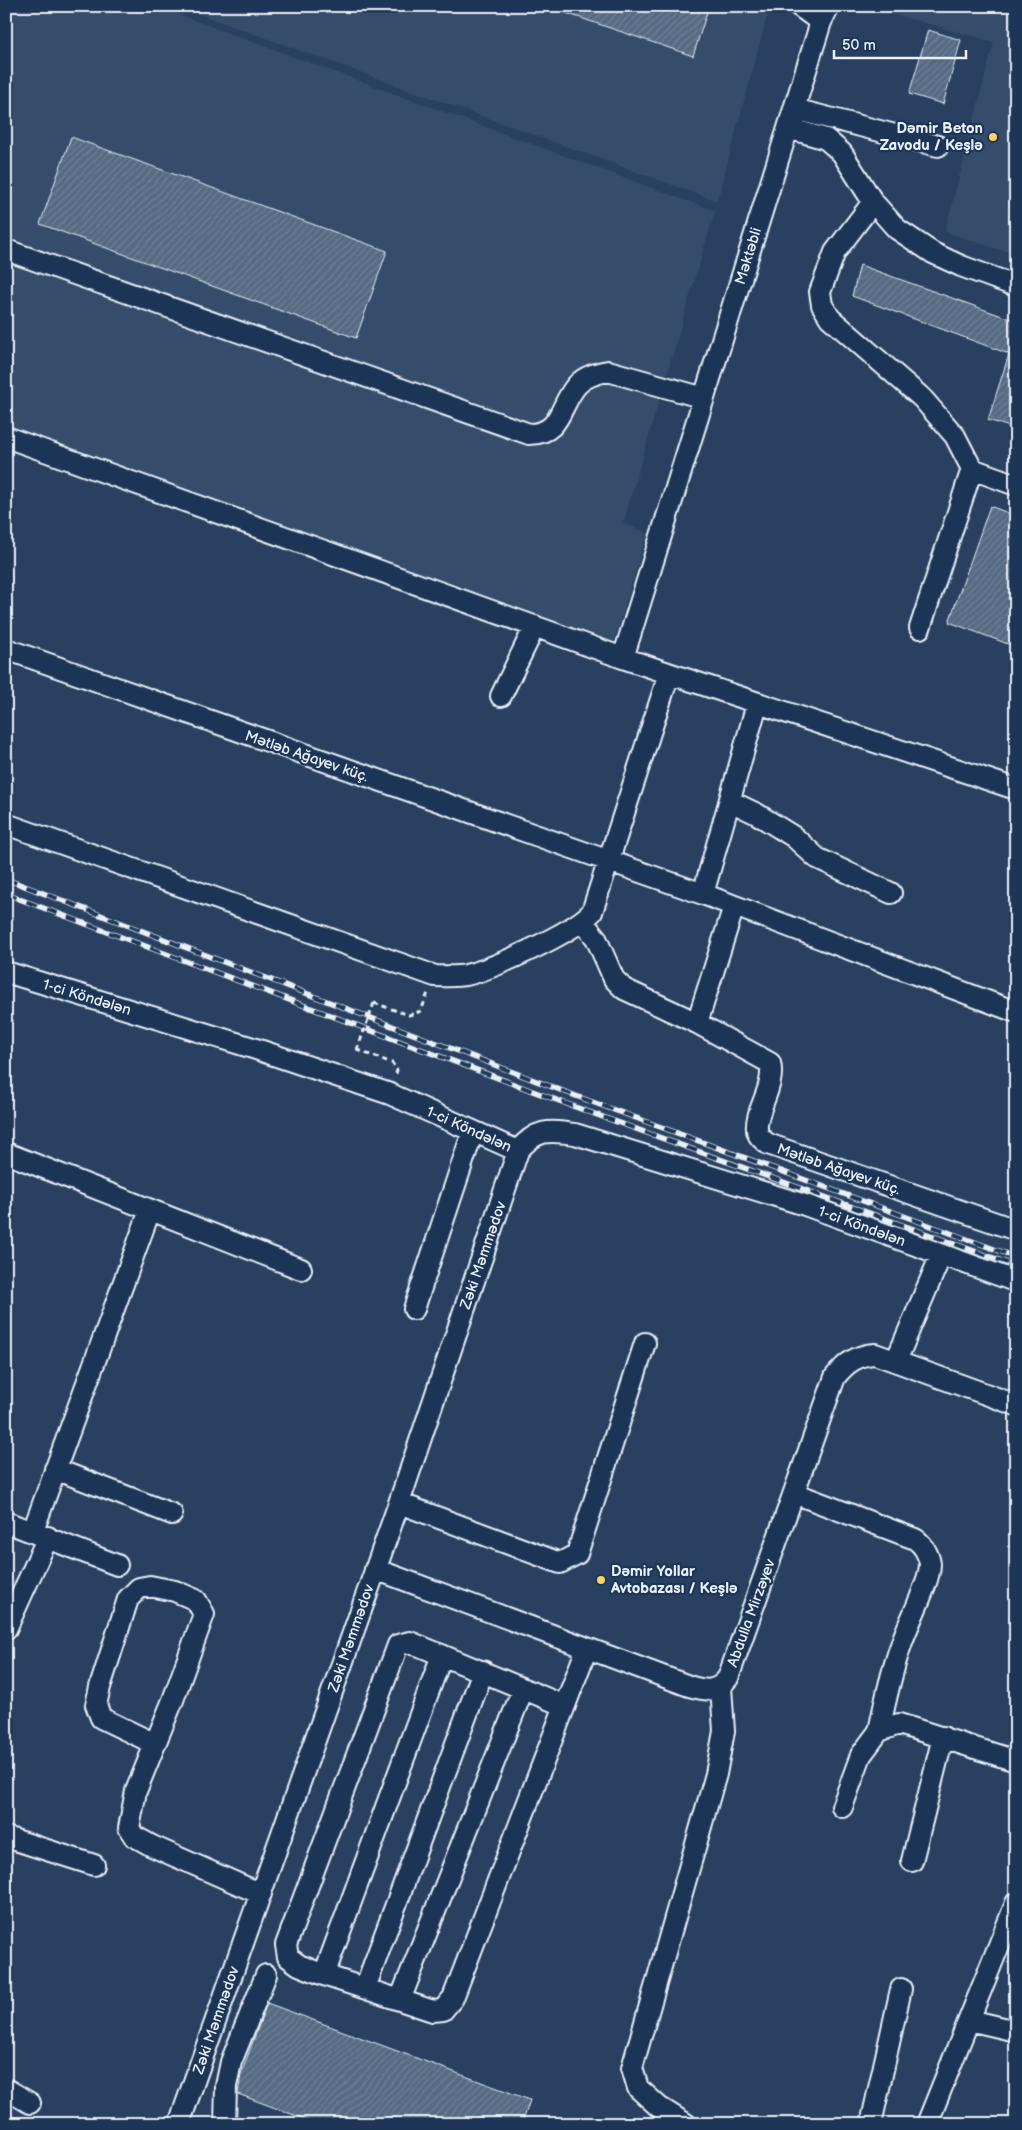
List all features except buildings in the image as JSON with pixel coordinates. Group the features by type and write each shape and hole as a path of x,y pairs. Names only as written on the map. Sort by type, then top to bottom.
{"street":[{"path":"799,6 824,11"},
{"name":"Məktəbli","path":"623,658 824,11"},
{"path":"791,119 938,146"},
{"path":"791,119 826,139 842,153 873,202 897,229 933,253 960,266 1016,286"},
{"path":"873,202 835,252 820,292 822,305 830,318 922,398 955,436 972,470 1016,485"},
{"path":"6,250 529,434 541,434 553,426 577,384 592,374 608,371 704,398"},
{"path":"6,436 668,674 1015,789"},
{"path":"920,628 972,470"},
{"path":"501,696 535,626"},
{"name":"Mətləb Ağayev küç.","path":"6,650 703,894 1016,1012"},
{"path":"6,824 435,976 467,974 494,966 583,922 592,912 668,674"},
{"path":"703,894 757,704"},
{"path":"730,801 757,814 794,837 817,858 891,893"},
{"path":"697,1023 734,906"},
{"name":"Mətləb Ağayev küç.","path":"583,922 596,938 614,979 624,988 697,1023 770,1063 772,1072 756,1128 760,1138 768,1144 1016,1230"},
{"name":"1-ci Köndələn","path":"6,972 256,1049 390,1094 518,1151 528,1139 540,1132 575,1134 805,1205 1012,1280"},
{"path":"414,1309 473,1131"},
{"name":"Zəki Məmmədov","path":"179,2124 399,1503 518,1151"},
{"path":"6,1153 300,1269"},
{"path":"6,1629 40,1534 55,1469 150,1210"},
{"path":"896,1361 941,1255"},
{"path":"399,1503 560,1563 577,1554 645,1343"},
{"name":"Abdulla Mirzəyev","path":"721,1687 728,1678 835,1377 851,1360 864,1355 875,1354 1016,1405"},
{"path":"55,1469 172,1514"},
{"path":"794,1493 920,1542 926,1551 930,1564 926,1582 900,1648 888,1686 879,1731 861,1755 842,1807"},
{"path":"6,1522 118,1565"},
{"path":"375,1569 689,1686 707,1691 721,1687 724,1731 716,1774 632,2068 638,2088 659,2108 686,2124"},
{"path":"155,1744 101,1718 96,1705 128,1599 139,1588 150,1586 175,1591 196,1600 204,1614 155,1744 136,1791 129,1828 134,1836 261,1894"},
{"path":"564,1706 410,1642 398,1645 286,1945 288,1957 299,1965 324,1975 433,2011 443,2010 452,1998 564,1706 586,1648"},
{"path":"324,1975 442,1655"},
{"path":"365,1988 483,1671"},
{"path":"400,2000 523,1689"},
{"path":"879,1731 899,1724 1016,1761"},
{"path":"912,1860 943,1737"},
{"path":"6,1837 94,1865"},
{"path":"927,2124 1016,1903"},
{"path":"225,2124 226,2086 232,2062 266,1975"},
{"path":"871,2124 901,1989"},
{"path":"969,2020 1016,2031"},
{"path":"6,2089 30,2103"}],"path":[{"path":"392,1063 357,1050 374,1003 408,1015 421,1011 435,976"}],"shaded area":[{"path":"6,6 155,6 715,211 623,523 647,533 614,642 6,427"},
{"path":"177,6 770,6 717,201"},
{"name":"Dəmir Beton Zavodu / Keşlə","path":"874,6 1016,6 1016,255 945,232 994,42 878,10"}],"railway":[{"path":"6,879 576,1096 1016,1257"},
{"path":"6,894 578,1108 1016,1266"}],"place":[{"name":"Dəmir Beton Zavodu / Keşlə","path":"993,137"},
{"name":"Dəmir Yollar Avtobazası / Keşlə","path":"601,1580"}]}
